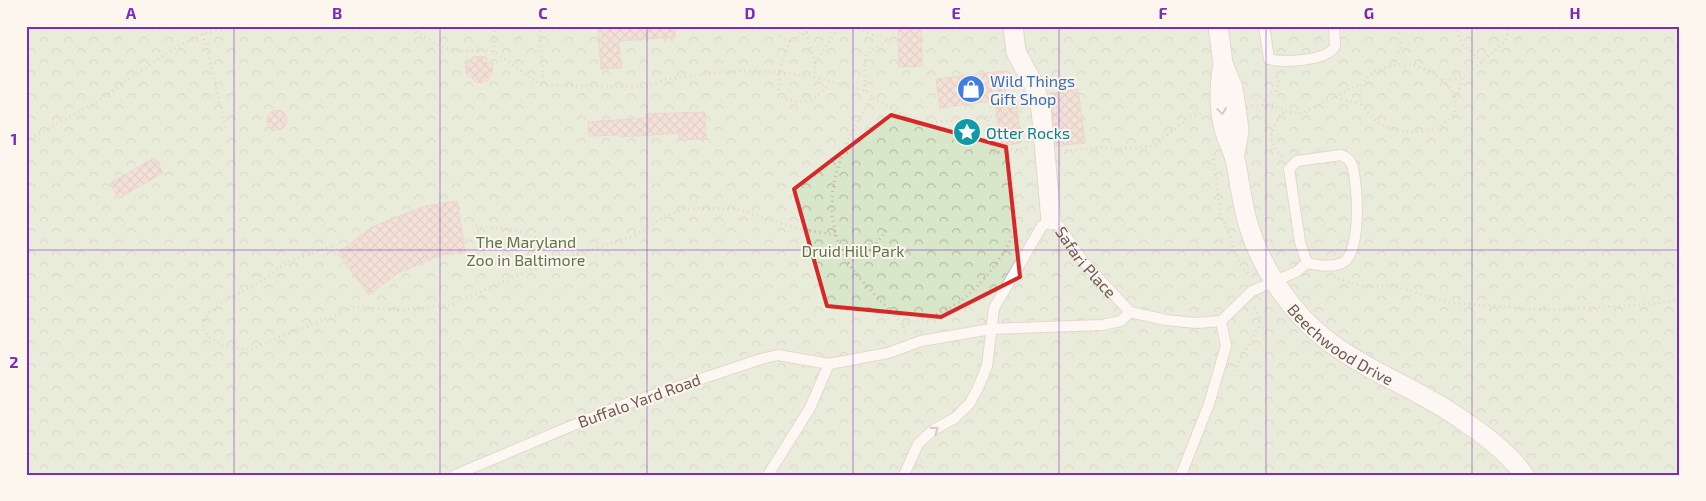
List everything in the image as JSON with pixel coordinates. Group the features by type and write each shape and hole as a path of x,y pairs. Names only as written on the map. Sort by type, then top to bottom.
{"street":[{"name":"Safari Place","path":"1013,26 1016,52 1034,85 1041,108 1047,155 1051,220"},
{"name":"Beechwood Drive","path":"1218,26 1224,64 1233,88 1238,130 1235,155 1249,228 1275,281 1293,306 1328,341 1369,366 1412,388 1466,422 1496,446 1524,475"}],"lane":[{"path":"1264,26 1269,59 1281,63 1327,55 1335,46 1334,26"},
{"path":"1181,475 1201,428 1226,346 1221,321 1252,291 1296,272 1306,263 1342,263 1351,253 1356,213 1352,166 1346,157 1341,155 1297,161 1291,166 1289,174 1300,242 1306,263"},
{"path":"905,472 918,444 933,430 954,418 970,403 987,366 994,308 1042,226 1051,220"},
{"name":"Safari Place","path":"1051,220 1060,227 1082,260 1130,312 1181,322 1221,321"},
{"path":"768,475 810,408 829,364 888,353 921,341 991,329 1102,325 1121,321 1130,312"},
{"name":"Buffalo Yard Road","path":"455,475 614,408 760,359 778,355 829,364"}],"path":[{"path":"26,141 93,104 173,49 203,34 233,26"},
{"path":"408,26 429,41 446,47 461,51 479,49 494,52 530,80 544,85 647,87 666,79 732,71 779,72 815,77 829,83 865,91 917,124 988,117 1041,108"},
{"path":"494,26 494,52"},
{"path":"539,26 544,85"},
{"path":"810,26 806,33 790,41 779,72 779,97 798,103 820,96 829,83"},
{"path":"815,64 839,26"},
{"path":"854,26 866,33 888,39 866,55 864,66 865,91"},
{"path":"1391,66 1401,47 1398,26"},
{"path":"1455,26 1462,43 1482,62"},
{"path":"1334,97 1361,104 1383,127 1403,133 1432,130 1448,119 1454,112 1455,98 1464,77 1505,42 1510,26"},
{"path":"806,33 815,64 815,77"},
{"path":"203,34 226,129"},
{"path":"780,36 790,41"},
{"path":"1263,105 1264,98 1276,91 1279,82 1269,59"},
{"path":"1256,106 1274,105 1285,111 1300,114 1361,83 1376,71 1391,66 1415,66 1433,73 1442,80 1455,98"},
{"path":"1442,80 1464,77"},
{"path":"1361,83 1358,89 1361,104"},
{"path":"872,97 850,136 836,169 831,206 835,235 848,263 903,325 907,346"},
{"path":"1285,111 1272,126 1270,134 1278,152 1291,166"},
{"path":"1047,155 1102,147 1120,150 1153,146 1191,116 1210,112"},
{"path":"903,325 930,318 956,306 968,296 983,282 1003,253 1016,227 1015,200 1006,151 992,153 988,117"},
{"path":"332,246 287,262 262,281 226,300 208,313 202,328 210,338 224,346 248,350 355,307 403,310 451,306 528,271 633,236 664,217 684,209 733,208 796,228 835,235"},
{"path":"476,226 512,229 579,254"},
{"path":"848,263 870,251 887,230"},
{"path":"1334,277 1366,287 1392,284 1449,303 1548,310 1639,305 1680,300"}],"highlighted area":[{"path":"891,115 1006,147 1020,277 941,317 827,306 794,189"}],"green space":[{"name":"Druid Hill Park","path":"26,26 1680,26 1680,475 26,475"}],"building":[{"path":"598,26 675,26 675,37 619,41 621,68 601,69"},
{"path":"898,29 921,29 922,66 899,67"},
{"path":"482,56 487,58 487,63 493,63 492,73 488,80 482,83 476,82 466,73 466,64 473,57"},
{"name":"Wild Things Gift Shop","path":"1003,71 1006,99 940,108 936,79"},
{"path":"1078,89 1085,143 1056,146 1050,93"},
{"path":"1017,105 1021,143 1001,146 996,107"},
{"path":"273,110 281,110 287,116 287,124 281,130 273,130 267,124 267,116"},
{"path":"705,112 706,139 679,140 679,133 620,137 620,135 589,136 588,122 646,118 646,114"},
{"path":"154,158 163,173 119,198 110,183"},
{"path":"457,201 465,252 441,255 398,273 369,295 338,253 372,227 425,206"}],"place":[{"name":"Wild Things Gift Shop","path":"971,89"},
{"name":"Otter Rocks","path":"967,132"}],"park label":[{"name":"The Maryland Zoo in Baltimore","path":"526,250"}]}
